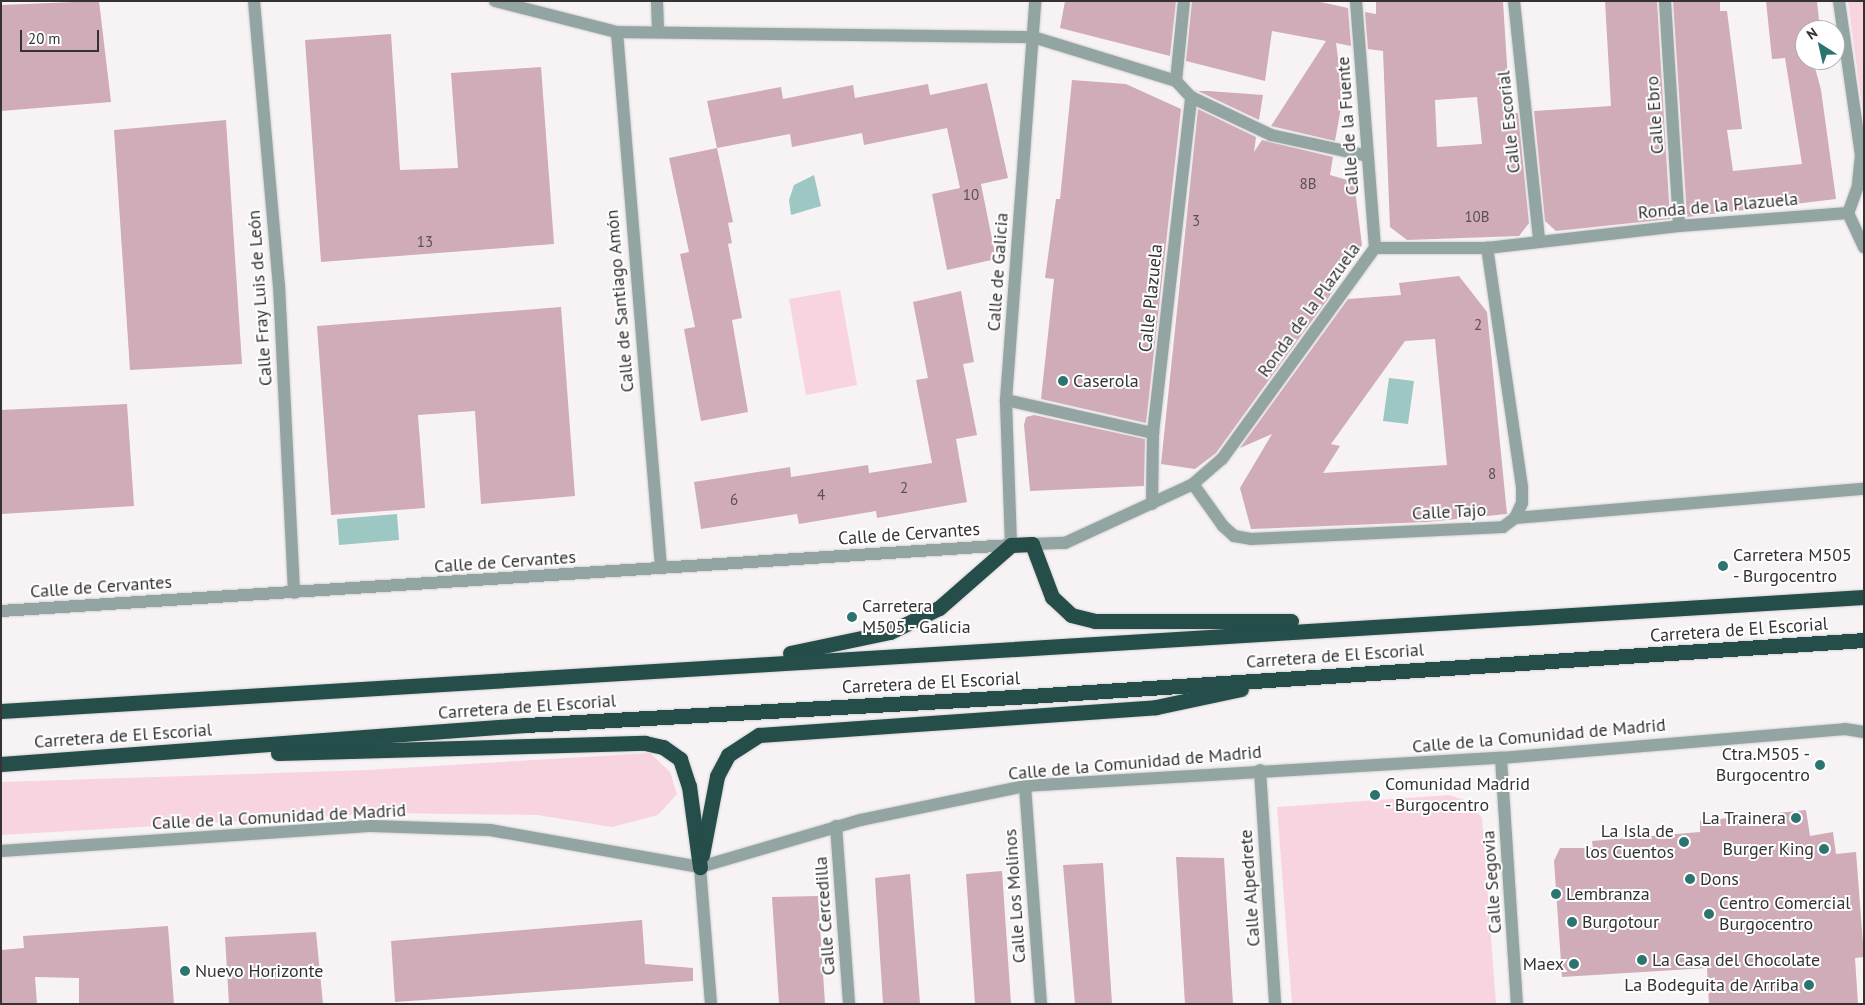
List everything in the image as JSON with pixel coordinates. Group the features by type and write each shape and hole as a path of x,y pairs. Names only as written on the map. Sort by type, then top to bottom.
{"highway":[{"path":"755,662 890,632 939,608 1011,545 1032,544 1052,597 1071,614 1095,621 1440,622"},
{"name":"Carretera de El Escorial","path":"1,711 755,662 1864,597"},
{"name":"Carretera de El Escorial","path":"1,764 526,725 1864,640"},
{"path":"700,867 717,776 728,755 759,735 1156,707 1298,677"},
{"path":"86,758 645,743 663,747 680,759 689,786 700,867"}],"street":[{"name":"Calle Fray Luis de León","path":"254,1 279,286 294,593"},
{"path":"495,1 618,32 658,30 1033,37 1176,81 1191,97 1271,134 1368,156"},
{"path":"656,1 658,30"},
{"name":"Calle de Galicia","path":"1011,545 1006,400 1035,1"},
{"path":"1176,81 1184,1"},
{"name":"Calle de la Fuente","path":"1356,1 1374,248"},
{"name":"Calle Escorial","path":"1514,1 1539,240"},
{"name":"Calle Ebro","path":"1665,1 1679,226"},
{"path":"1839,1 1862,156 1858,186 1848,213 1864,248"},
{"name":"Calle de Santiago Amón","path":"618,32 661,567"},
{"name":"Calle Plazuela","path":"1152,504 1153,433 1191,97"},
{"name":"Ronda de la Plazuela","path":"1032,544 1065,543 1193,484 1222,459 1374,248 1487,248 1539,240 1679,226 1848,213"},
{"path":"1487,248 1522,487 1522,503 1514,518"},
{"path":"1006,400 1153,433"},
{"name":"Calle Tajo","path":"1193,484 1234,536 1251,539 1503,527 1514,518 1864,489"},
{"name":"Calle de Cervantes","path":"1,611 1011,545"},
{"name":"Calle de la Comunidad de Madrid","path":"1,851 372,826 490,830 700,867 836,826 1025,786 1260,770 1502,758 1845,729 1864,732"},
{"name":"Calle Segovia","path":"1502,758 1517,1004"},
{"name":"Calle Alpedrete","path":"1260,770 1275,1004"},
{"name":"Calle Los Molinos","path":"1025,786 1041,1004"},
{"name":"Calle Cercedilla","path":"836,826 849,1004"},
{"path":"700,867 711,1004"}],"shaded area":[{"path":"1848,1 1864,1 1864,120"},
{"path":"840,290 857,385 806,395 789,299"},
{"path":"650,753 670,772 677,794 658,815 612,827 537,815 384,813 1,835 1,782 368,770"},
{"path":"1449,795 1470,802 1482,818 1496,1004 1292,1004 1277,807"}],"water":[{"path":"814,175 821,206 791,215 789,200 794,185"},
{"path":"1389,378 1414,381 1408,424 1383,421"},
{"path":"397,514 399,540 339,545 337,519"}],"building":[{"path":"99,1 111,102 1,111 1,5"},
{"path":"1065,1 1176,1 1170,56 1060,28"},
{"path":"1192,1 1316,1 1348,8 1351,46 1336,43 1343,96 1335,141 1271,126 1326,41 1272,31 1265,81 1186,61"},
{"path":"1376,1 1503,1 1510,113 1518,113 1529,223 1519,236 1407,240 1390,227 1383,51 1368,49 1365,12 1376,14","holes":["1477,97 1482,144 1437,147 1435,100"]},
{"path":"1605,1 1657,1 1670,219 1556,231 1545,221 1534,111 1611,106"},
{"path":"1673,1 1720,1 1720,11 1727,11 1742,129 1727,130 1733,171 1802,164 1785,58 1772,59 1766,1 1817,1 1819,20 1795,20 1795,70 1816,70 1821,90 1836,199 1687,217"},
{"path":"391,34 400,170 458,168 451,73 541,67 554,244 321,262 305,40"},
{"path":"1072,80 1126,84 1181,109 1146,423 1041,399 1054,279 1045,278 1056,199 1060,199"},
{"path":"987,83 1008,178 981,184 996,259 947,270 932,194 960,188 947,128 864,145 862,133 792,147 790,134 717,148 707,101 781,87 783,99 853,85 855,98 928,84 930,95"},
{"path":"1196,90 1263,95 1259,120"},
{"path":"1198,109 1256,137 1254,152 1262,140 1333,157 1330,175 1354,182 1362,245 1327,300 1216,453 1195,469 1161,464"},
{"path":"226,120 242,364 130,370 114,130"},
{"path":"717,148 733,222 728,223 732,243 728,244 742,318 732,320 748,412 701,421 684,329 695,327 680,254 689,252 669,158"},
{"path":"1459,276 1487,312 1507,514 1427,522 1251,529 1240,488 1272,434 1240,448 1348,299 1401,295 1399,283","holes":["1435,339 1447,465 1323,473 1340,446 1331,444 1405,341"]},
{"path":"961,291 974,362 963,364 977,435 956,439 967,502 877,518 876,511 799,524 797,514 701,529 694,482 790,467 791,477 868,465 869,473 932,463 916,380 928,378 913,302"},
{"path":"561,307 575,496 481,504 475,411 418,415 425,508 331,515 317,326"},
{"path":"127,404 134,506 1,514 1,410"},
{"path":"1034,415 1145,439 1144,486 1030,491 1024,425 1026,417"},
{"name":"Centro Comercial Burgocentro","path":"1806,810 1810,836 1833,832 1836,854 1856,852 1864,957 1855,958 1858,1004 1709,1004 1707,968 1562,977 1554,861 1560,848 1593,848 1592,841 1700,832 1700,821"},
{"path":"1176,857 1224,858 1233,1004 1185,1004"},
{"path":"1103,863 1112,1004 1075,1004 1063,865"},
{"path":"1002,871 1011,1004 975,1004 966,874"},
{"path":"910,874 920,1004 883,1004 875,878"},
{"path":"818,896 825,1004 779,1004 772,897"},
{"path":"642,920 645,964 693,968 693,981 395,1002 391,941"},
{"path":"168,926 174,1004 79,1004 79,978 35,977 37,1004 1,1004 1,950 24,948 23,936"},
{"path":"316,932 323,1004 229,1004 225,937"}],"place":[{"name":"Caserola","path":"1063,381"},
{"name":"Carretera M505 - Burgocentro","path":"1723,566"},
{"name":"Carretera M505 - Galicia","path":"852,617"},
{"name":"Ctra.M505 - Burgocentro","path":"1820,765"},
{"name":"Comunidad Madrid - Burgocentro","path":"1375,795"},
{"name":"La Trainera","path":"1796,818"},
{"name":"La Isla de los Cuentos","path":"1684,842"},
{"name":"Burger King","path":"1824,849"},
{"name":"Dons","path":"1690,879"},
{"name":"Lembranza","path":"1556,894"},
{"name":"Centro Comercial Burgocentro","path":"1709,914"},
{"name":"Burgotour","path":"1572,922"},
{"name":"La Casa del Chocolate","path":"1642,960"},
{"name":"Maex","path":"1574,964"},
{"name":"Nuevo Horizonte","path":"185,971"},
{"name":"La Bodeguita de Arriba","path":"1809,985"}]}
